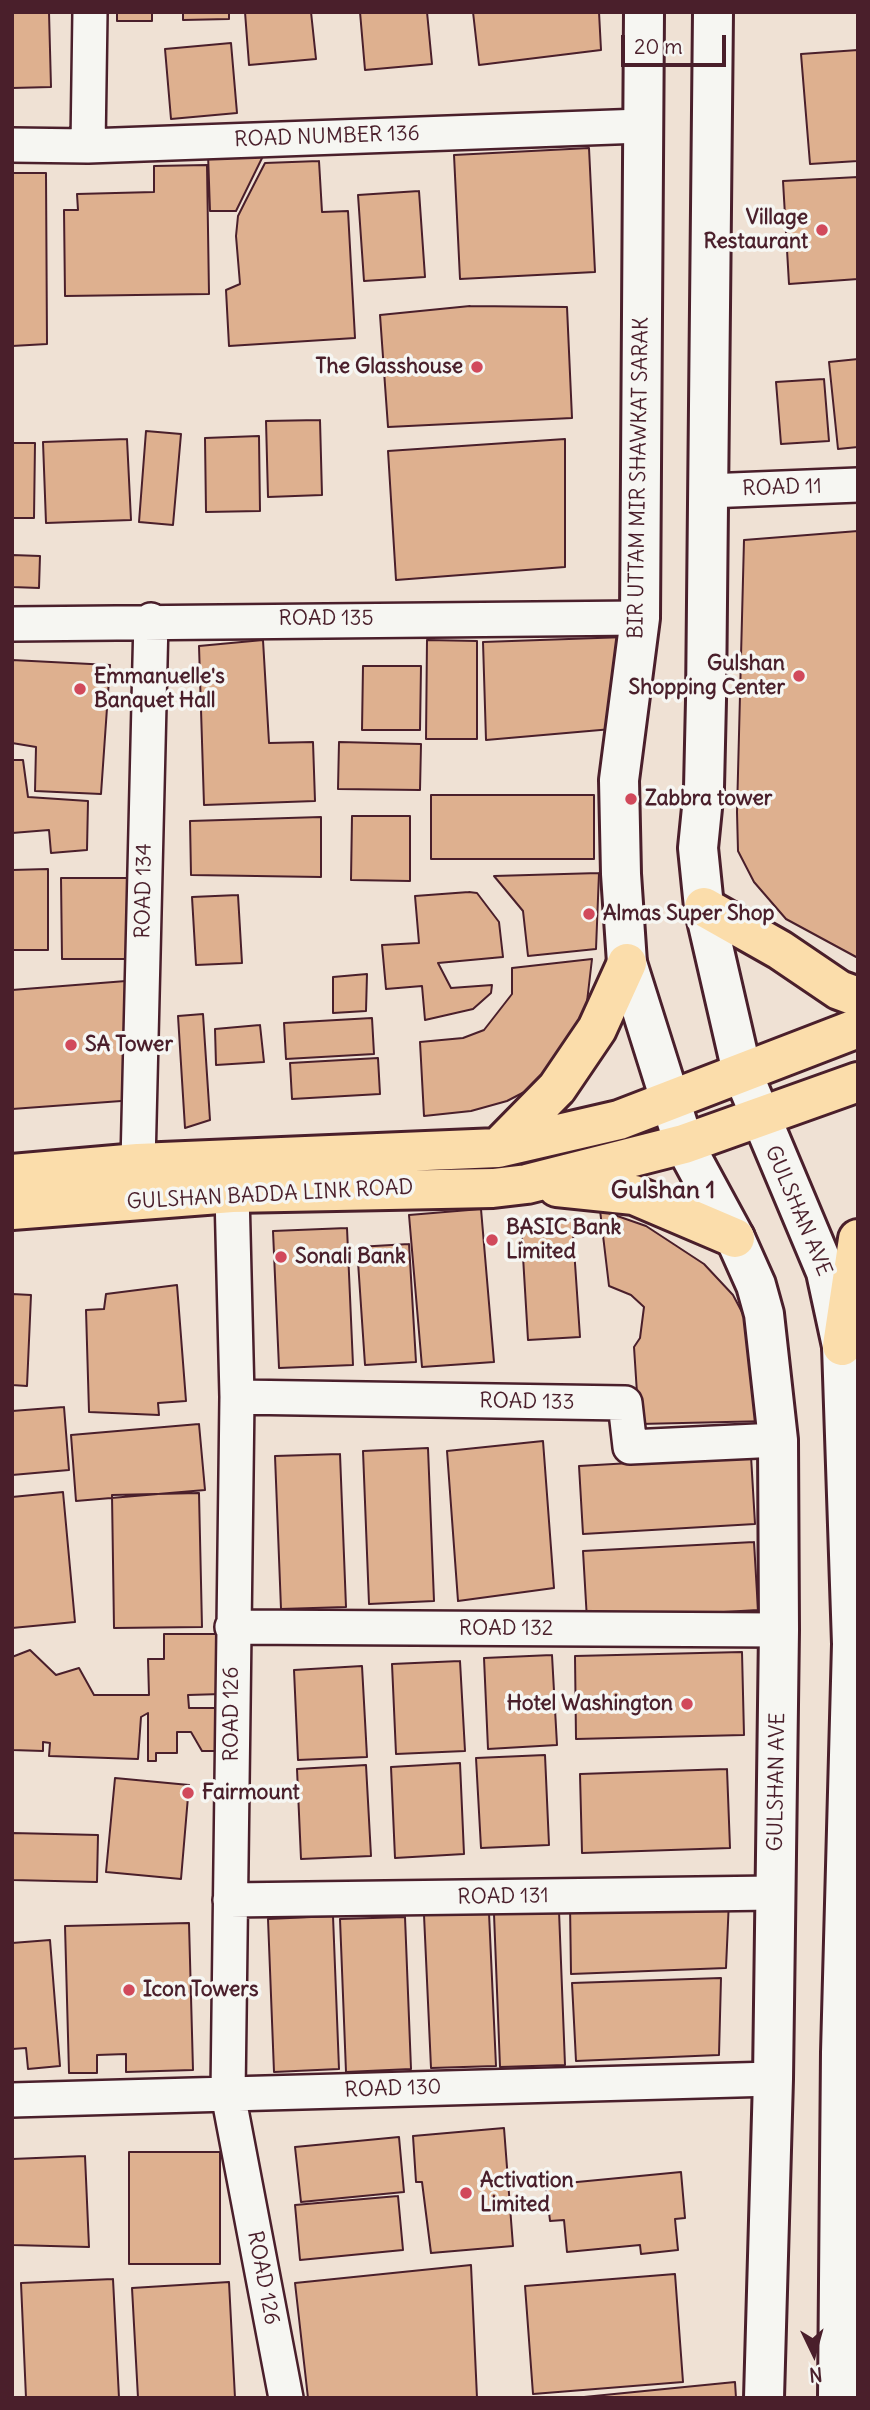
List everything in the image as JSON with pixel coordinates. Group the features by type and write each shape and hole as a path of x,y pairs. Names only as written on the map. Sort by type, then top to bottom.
{"main road":[{"name":"BIR UTTAM MIR SHAWKAT SARAK","path":"644,12 640,618 619,780 621,874 627,964 684,1144"},
{"path":"714,12 704,788 698,848 704,907 742,1072 758,1117"},
{"path":"704,907 780,950 839,990 858,997"},
{"path":"498,1148 557,1088 597,1029 627,964"},
{"name":"GULSHAN BADDA LINK ROAD","path":"12,1174 138,1163 498,1148 619,1120 858,1028"},
{"path":"527,1184 684,1144 858,1082"},
{"name":"GULSHAN AVE","path":"758,1117 825,1272 842,1346 855,1644 849,2051 838,2398"},
{"name":"GULSHAN AVE","path":"684,1144 735,1238 756,1285 764,1314 778,1440 779,1630 773,2078 764,2398"},
{"path":"527,1184 634,1195 735,1238"},
{"name":"GULSHAN BADDA LINK ROAD","path":"12,1210 232,1193 493,1188 527,1184"},
{"path":"842,1346 858,1239"}],"street":[{"path":"88,146 90,12"},
{"name":"ROAD NUMBER 136","path":"12,145 88,146 642,126"},
{"name":"ROAD 11","path":"707,491 858,485"},
{"name":"ROAD 135","path":"12,624 151,620 640,618"},
{"name":"ROAD 134","path":"138,1163 151,620"},
{"name":"ROAD 126","path":"232,1193 237,1397 228,2094 286,2398"},
{"name":"ROAD 133","path":"237,1397 625,1403 630,1447 778,1440"},
{"name":"ROAD 132","path":"232,1627 779,1630"},
{"name":"ROAD 131","path":"230,1900 775,1894"},
{"name":"ROAD 130","path":"12,2100 773,2078"}],"building":[{"path":"12,12 49,12 51,87 12,88"},
{"path":"117,12 152,12 152,21 117,21"},
{"path":"183,12 229,12 229,19 183,20"},
{"path":"245,12 311,12 316,59 249,65"},
{"path":"360,12 427,12 432,64 365,70"},
{"path":"473,12 599,12 601,50 479,65"},
{"path":"231,43 237,113 171,119 165,49"},
{"path":"858,50 858,161 810,164 801,54"},
{"path":"589,148 595,272 460,279 454,155"},
{"path":"265,152 236,211 210,211 208,154"},
{"path":"319,161 322,212 348,211 355,338 229,346 226,290 240,284 236,236 238,216 265,163"},
{"path":"207,165 209,294 65,296 64,210 78,210 77,194 154,192 154,166"},
{"path":"12,173 46,173 47,344 12,346"},
{"name":"Village Restaurant","path":"858,177 858,279 789,284 783,181"},
{"path":"419,191 425,277 364,281 358,195"},
{"name":"The Glasshouse","path":"470,306 567,307 572,418 388,427 380,315"},
{"path":"858,359 858,447 838,449 829,362"},
{"path":"824,379 829,441 781,444 776,382"},
{"path":"320,420 322,495 268,497 266,421"},
{"path":"146,431 181,434 173,525 139,522"},
{"path":"259,436 260,511 206,512 205,438"},
{"path":"127,439 131,520 46,523 43,442"},
{"path":"565,439 565,567 396,580 388,451"},
{"path":"12,443 35,443 34,518 12,518"},
{"name":"Gulshan Shopping Center","path":"858,531 858,958 786,919 754,882 738,851 737,812 744,540"},
{"path":"12,555 40,556 39,588 12,587"},
{"path":"626,637 612,729 486,740 483,642"},
{"path":"263,640 269,743 313,742 315,801 204,805 199,646"},
{"path":"427,640 477,641 477,739 426,739"},
{"path":"12,660 110,665 101,794 35,791 36,747 12,743"},
{"path":"363,666 421,666 420,730 362,730"},
{"path":"339,742 421,744 420,790 338,789"},
{"path":"12,760 23,760 28,797 88,801 87,850 51,853 49,830 12,833"},
{"path":"431,795 594,795 594,859 431,859"},
{"path":"352,816 410,816 410,881 351,880"},
{"path":"321,817 321,877 191,875 190,821"},
{"path":"48,869 48,950 12,950 12,870"},
{"path":"599,873 596,949 528,956 523,911 494,876"},
{"path":"61,878 132,878 132,959 62,959"},
{"path":"477,893 499,922 503,957 438,963 451,988 492,985 491,993 473,1009 425,1020 422,986 386,989 382,945 419,943 415,896"},
{"path":"238,895 242,963 196,965 192,897"},
{"path":"592,959 585,1019 534,1087 507,1101 471,1111 424,1116 420,1042 463,1038 484,1030 512,994 512,968"},
{"path":"367,974 366,1011 333,1013 333,977"},
{"name":"SA Tower","path":"126,981 135,1100 12,1109 12,990"},
{"path":"203,1014 210,1120 185,1128 178,1016"},
{"path":"372,1018 374,1054 286,1059 284,1023"},
{"path":"260,1025 264,1062 216,1065 215,1029"},
{"path":"378,1058 380,1094 292,1099 290,1063"},
{"path":"481,1209 494,1362 422,1367 409,1215"},
{"path":"600,1210 646,1226 704,1264 733,1295 751,1329 770,1421 639,1424 634,1347 640,1338 644,1307 631,1295 609,1286"},
{"path":"572,1219 580,1337 528,1340 521,1223"},
{"path":"347,1228 353,1365 279,1368 273,1231"},
{"path":"409,1244 416,1362 365,1365 357,1247"},
{"path":"177,1285 186,1401 158,1403 159,1415 89,1412 86,1310 104,1309 106,1294"},
{"path":"12,1294 31,1295 27,1386 12,1385"},
{"path":"64,1407 69,1470 12,1475 12,1411"},
{"path":"199,1424 205,1490 76,1501 71,1435"},
{"path":"543,1441 554,1588 458,1601 447,1451"},
{"path":"428,1448 434,1601 369,1604 363,1451"},
{"path":"340,1454 346,1607 281,1609 275,1456"},
{"path":"751,1456 755,1524 583,1534 579,1466"},
{"path":"63,1492 75,1622 12,1628 12,1497"},
{"path":"199,1493 202,1627 114,1628 112,1495"},
{"path":"754,1542 758,1610 587,1620 583,1551"},
{"path":"164,1634 221,1634 222,1694 188,1695 189,1708 225,1708 225,1751 202,1751 191,1732 177,1732 177,1753 156,1753 156,1761 148,1761 148,1713 141,1717 138,1759 49,1756 50,1743 43,1742 43,1751 12,1750 12,1657 30,1650 56,1675 79,1668 94,1695 149,1695 148,1659 164,1659"},
{"path":"742,1652 744,1735 576,1739 575,1656"},
{"path":"552,1655 557,1745 488,1749 484,1658"},
{"path":"460,1661 465,1751 396,1754 392,1664"},
{"path":"362,1666 367,1757 298,1760 294,1670"},
{"path":"545,1755 549,1845 481,1848 476,1758"},
{"path":"460,1763 464,1854 395,1858 391,1767"},
{"path":"366,1765 371,1856 301,1859 297,1769"},
{"path":"727,1769 730,1848 582,1853 580,1774"},
{"path":"115,1778 189,1785 181,1879 106,1872"},
{"path":"12,1833 98,1835 97,1882 12,1880"},
{"path":"729,1900 726,1968 571,1974 570,1904"},
{"path":"559,1911 565,2065 500,2067 494,1914"},
{"path":"489,1913 496,2066 431,2068 424,1915"},
{"path":"333,1916 339,2069 274,2072 268,1919"},
{"path":"405,1917 411,2069 346,2072 340,1919"},
{"name":"Icon Towers","path":"189,1923 193,2070 126,2072 126,2054 97,2055 97,2073 69,2073 65,1926"},
{"path":"50,1940 60,2066 28,2069 26,2048 12,2049 12,1943"},
{"path":"721,1978 719,2055 576,2061 572,1983"},
{"name":"Activation Limited","path":"504,2128 513,2246 431,2253 422,2182 416,2182 413,2136"},
{"path":"399,2137 404,2192 301,2202 295,2147"},
{"path":"129,2152 220,2152 220,2264 129,2264"},
{"path":"85,2156 89,2247 12,2245 12,2159"},
{"path":"681,2172 685,2218 675,2219 678,2250 641,2254 640,2245 567,2252 564,2220 550,2221 546,2185"},
{"path":"398,2196 403,2250 300,2260 295,2205"},
{"path":"471,2265 477,2398 308,2398 295,2283"},
{"path":"675,2274 683,2382 533,2394 525,2286"},
{"path":"113,2279 119,2398 26,2398 21,2283"},
{"path":"229,2282 235,2398 138,2398 132,2288"},
{"path":"735,2382 736,2398 574,2398"}],"place":[{"name":"Village Restaurant","path":"822,230"},
{"name":"The Glasshouse","path":"477,367"},
{"name":"Gulshan Shopping Center","path":"799,676"},
{"name":"Emmanuelle's Banquet Hall","path":"80,689"},
{"name":"Zabbra tower","path":"631,799"},
{"name":"Almas Super Shop","path":"589,914"},
{"name":"SA Tower","path":"71,1045"},
{"name":"BASIC Bank Limited","path":"492,1240"},
{"name":"Sonali Bank","path":"281,1257"},
{"name":"Hotel Washington","path":"687,1704"},
{"name":"Fairmount","path":"188,1793"},
{"name":"Icon Towers","path":"129,1990"},
{"name":"Activation Limited","path":"466,2193"}],"district":[{"name":"Gulshan 1","path":"663,1191"}]}
